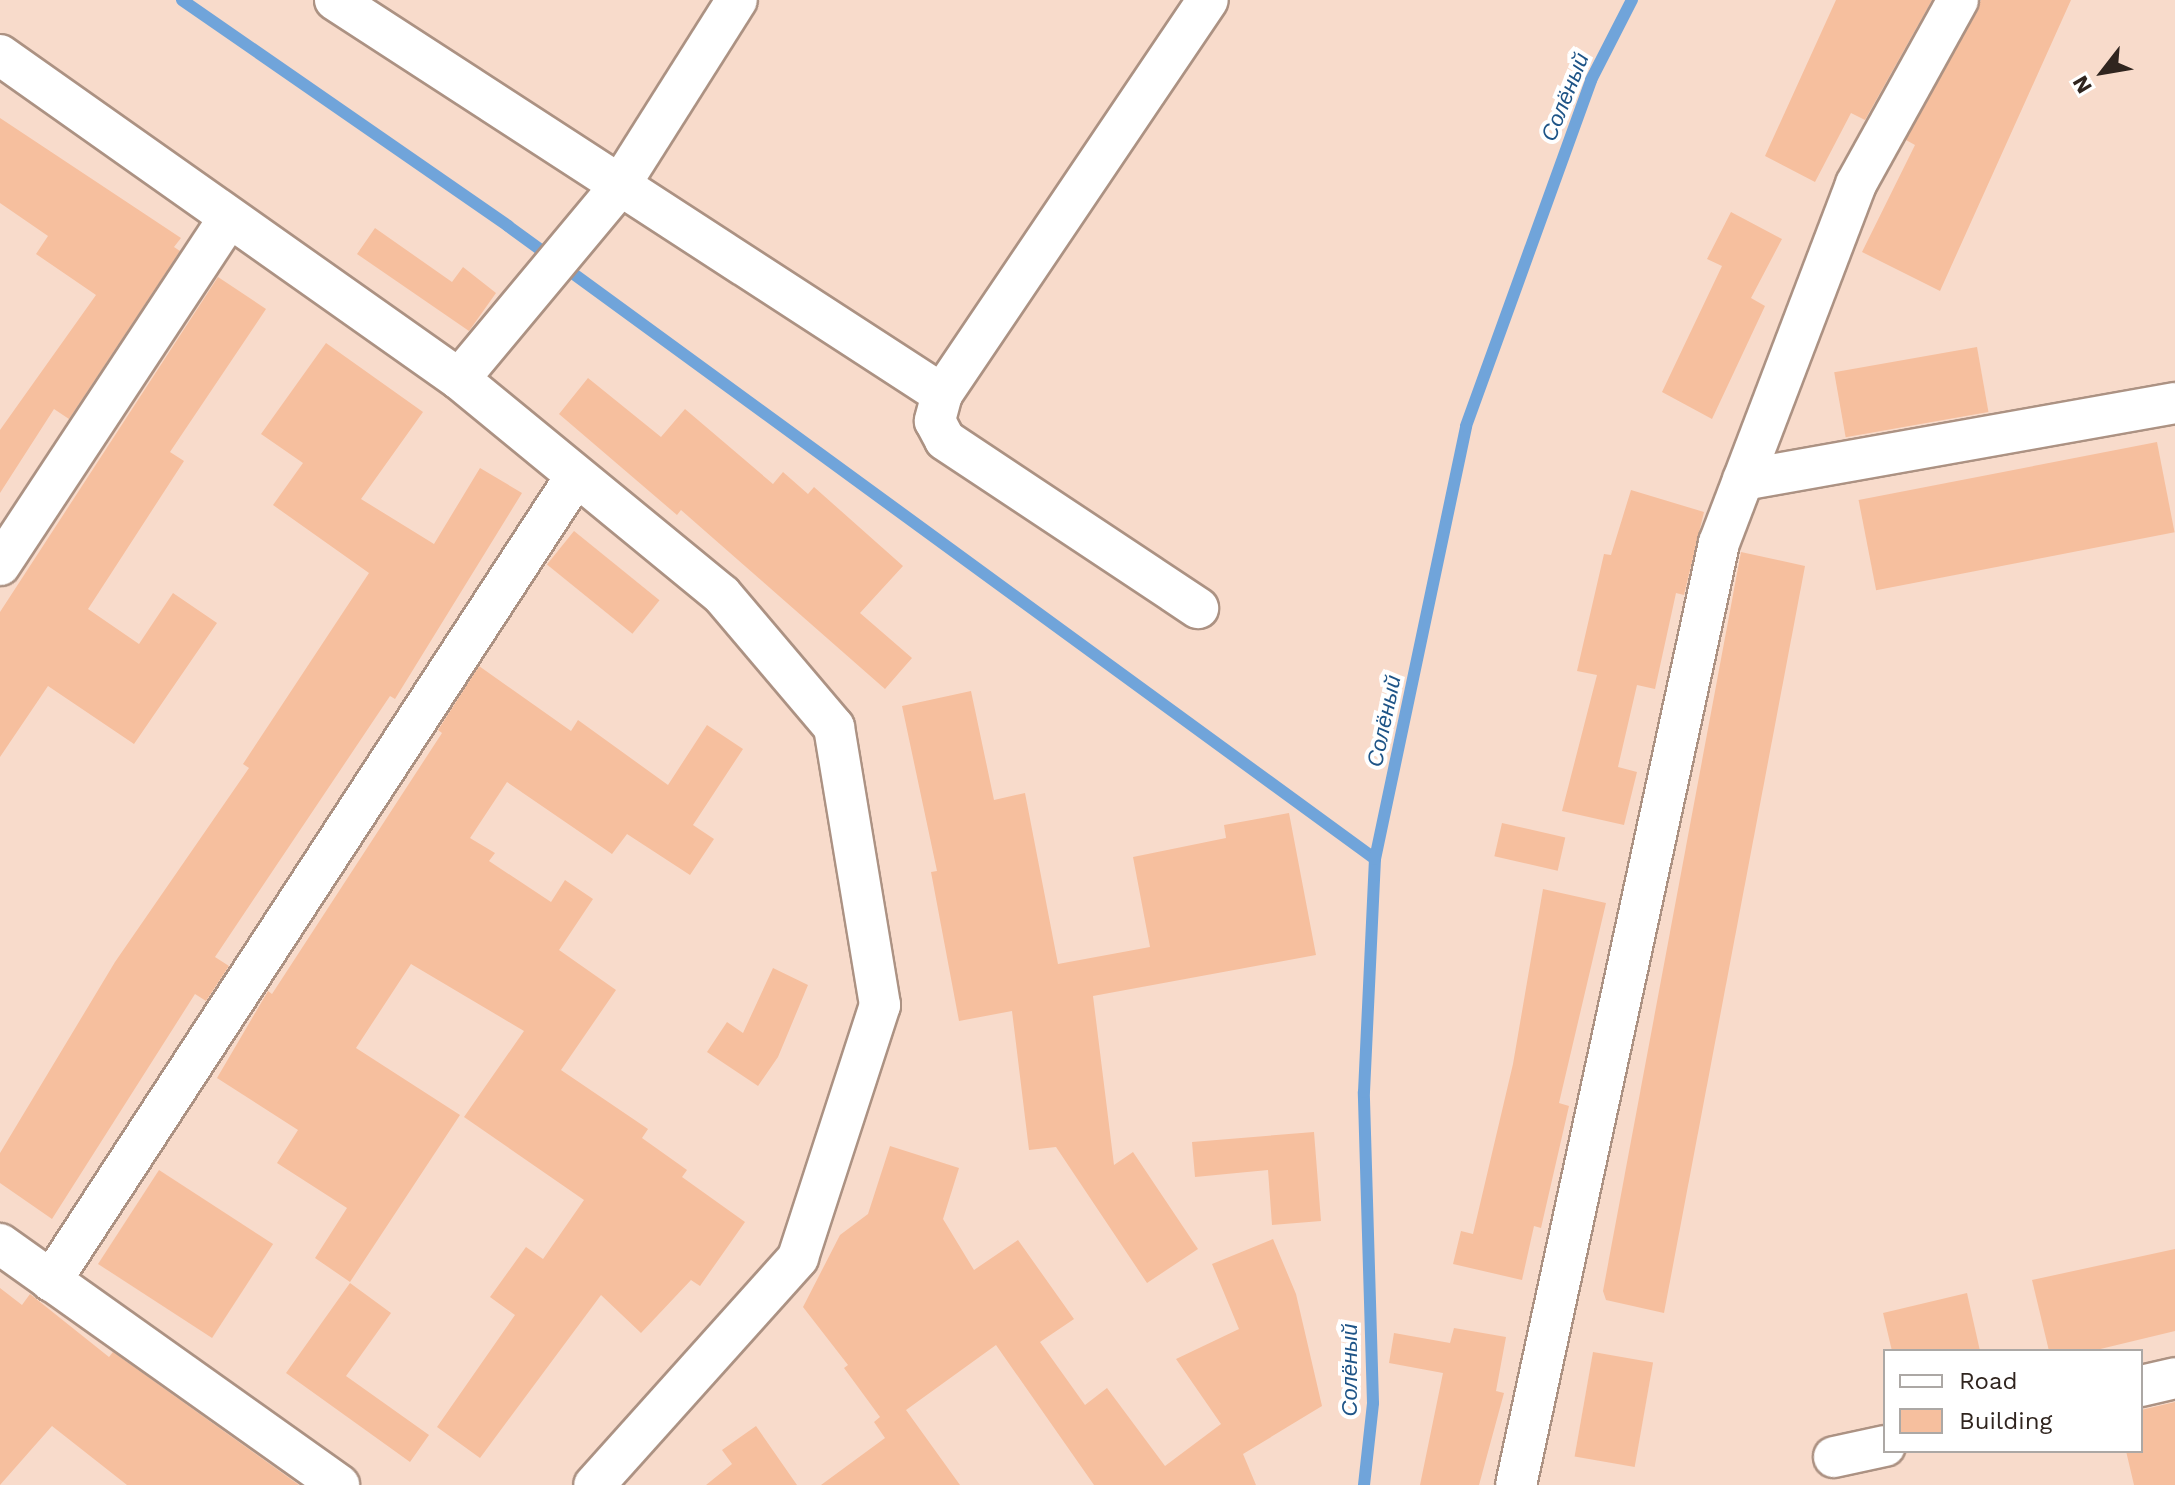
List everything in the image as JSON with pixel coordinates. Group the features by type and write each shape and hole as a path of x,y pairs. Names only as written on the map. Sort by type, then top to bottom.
{"street":[{"path":"335,0 618,188 942,394"},
{"path":"459,379 618,188 737,0"},
{"path":"1198,608 945,440 935,421 942,394 1208,0"},
{"path":"1516,1485 1719,543 1856,184 1958,0"},
{"path":"0,55 459,379 722,595 834,727 880,1005 798,1258 594,1485"},
{"path":"0,565 229,218"},
{"path":"1743,480 2175,403"},
{"path":"51,1281 576,476"},
{"path":"0,1244 339,1485"},
{"path":"2143,1386 2175,1378"},
{"path":"1834,1457 1883,1446"}],"building":[{"path":"1836,0 1932,0 1865,120 1851,113 1815,182 1765,156"},
{"path":"1981,0 2071,0 1940,291 1862,252 1915,145 1906,140"},
{"path":"0,118 181,238 174,247 180,251 69,419 54,409 0,493 0,430 96,295 36,254 48,236 0,203"},
{"path":"1731,212 1782,239 1751,298 1765,306 1712,419 1662,392 1722,266 1707,259"},
{"path":"375,228 452,282 463,267 496,293 469,331 357,254"},
{"path":"218,277 266,309 170,452 184,461 88,609 139,644 173,593 217,623 134,744 48,686 0,757 0,612"},
{"path":"326,343 423,412 361,499 434,544 480,468 522,493 395,699 390,696 215,957 229,966 206,1001 195,994 52,1219 0,1183 0,1153 115,962 249,768 243,764 369,573 273,505 303,463 261,434"},
{"path":"1977,347 1988,412 1846,437 1834,372"},
{"path":"588,378 661,437 685,409 773,484 783,472 808,494 814,487 903,566 860,613 912,658 885,689 681,510 677,515 559,414"},
{"path":"2157,442 2175,532 1876,590 1859,500"},
{"path":"1631,490 1704,512 1684,595 1676,593 1655,689 1637,685 1618,767 1637,772 1624,825 1562,811 1597,675 1577,671 1604,554 1611,555"},
{"path":"574,531 659,600 632,634 547,564"},
{"path":"1741,552 1805,566 1664,1313 1606,1300 1603,1291"},
{"path":"479,666 571,731 578,720 668,785 707,725 743,749 693,825 714,839 690,875 627,834 612,854 507,782 470,838 495,853 489,861 551,902 565,880 593,899 559,950 616,990 561,1070 648,1129 642,1138 687,1170 682,1177 745,1222 700,1286 691,1280 641,1333 601,1295 480,1458 437,1427 515,1315 490,1297 526,1247 543,1259 584,1200 464,1117 524,1031 411,964 356,1048 460,1115 350,1282 315,1258 347,1208 277,1163 298,1130 217,1078 268,991 272,994 442,733 438,730"},
{"path":"971,691 994,800 1025,793 1058,964 1150,947 1133,857 1226,838 1224,825 1289,813 1316,955 1093,996 1114,1165 1133,1152 1198,1249 1147,1283 1056,1147 1029,1150 1012,1011 959,1021 931,872 937,871 902,706"},
{"path":"1502,823 1565,838 1558,871 1494,856"},
{"path":"1543,889 1606,903 1559,1103 1569,1106 1541,1228 1534,1226 1522,1280 1453,1264 1461,1231 1473,1234 1513,1064"},
{"path":"773,968 808,985 778,1057 758,1086 707,1052 727,1022 743,1033"},
{"path":"1314,1132 1321,1221 1272,1225 1268,1170 1195,1177 1192,1142"},
{"path":"890,1146 959,1168 943,1219 974,1270 1018,1240 1074,1319 1040,1342 1085,1405 1107,1388 1165,1466 1221,1424 1176,1359 1239,1329 1212,1264 1273,1239 1296,1294 1322,1406 1243,1454 1256,1485 1094,1485 996,1345 906,1410 960,1485 821,1485 885,1438 874,1422 880,1417 844,1368 848,1365 803,1307 840,1235 868,1214"},
{"path":"159,1170 273,1244 212,1338 98,1264"},
{"path":"2175,1249 2175,1331 2100,1349 2049,1349 2032,1280"},
{"path":"350,1283 391,1313 346,1376 429,1435 410,1462 286,1373"},
{"path":"0,1288 22,1305 30,1294 109,1357 113,1352 299,1485 127,1485 52,1426 0,1485"},
{"path":"1967,1293 1980,1349 1892,1349 1883,1313"},
{"path":"1454,1328 1506,1337 1496,1391 1504,1393 1479,1485 1420,1485 1443,1373 1389,1363 1394,1333 1450,1343"},
{"path":"1593,1352 1653,1363 1635,1467 1575,1456"},
{"path":"2175,1402 2175,1485 2134,1485 2126,1453 2143,1453 2143,1410"},
{"path":"756,1426 797,1485 706,1485 732,1464 722,1450"}],"waterway":[{"path":"182,0 508,226 1375,859"},
{"name":"Солёный","path":"1364,1485 1373,1403 1364,1092 1375,859 1466,426 1591,80 1632,0"}]}
